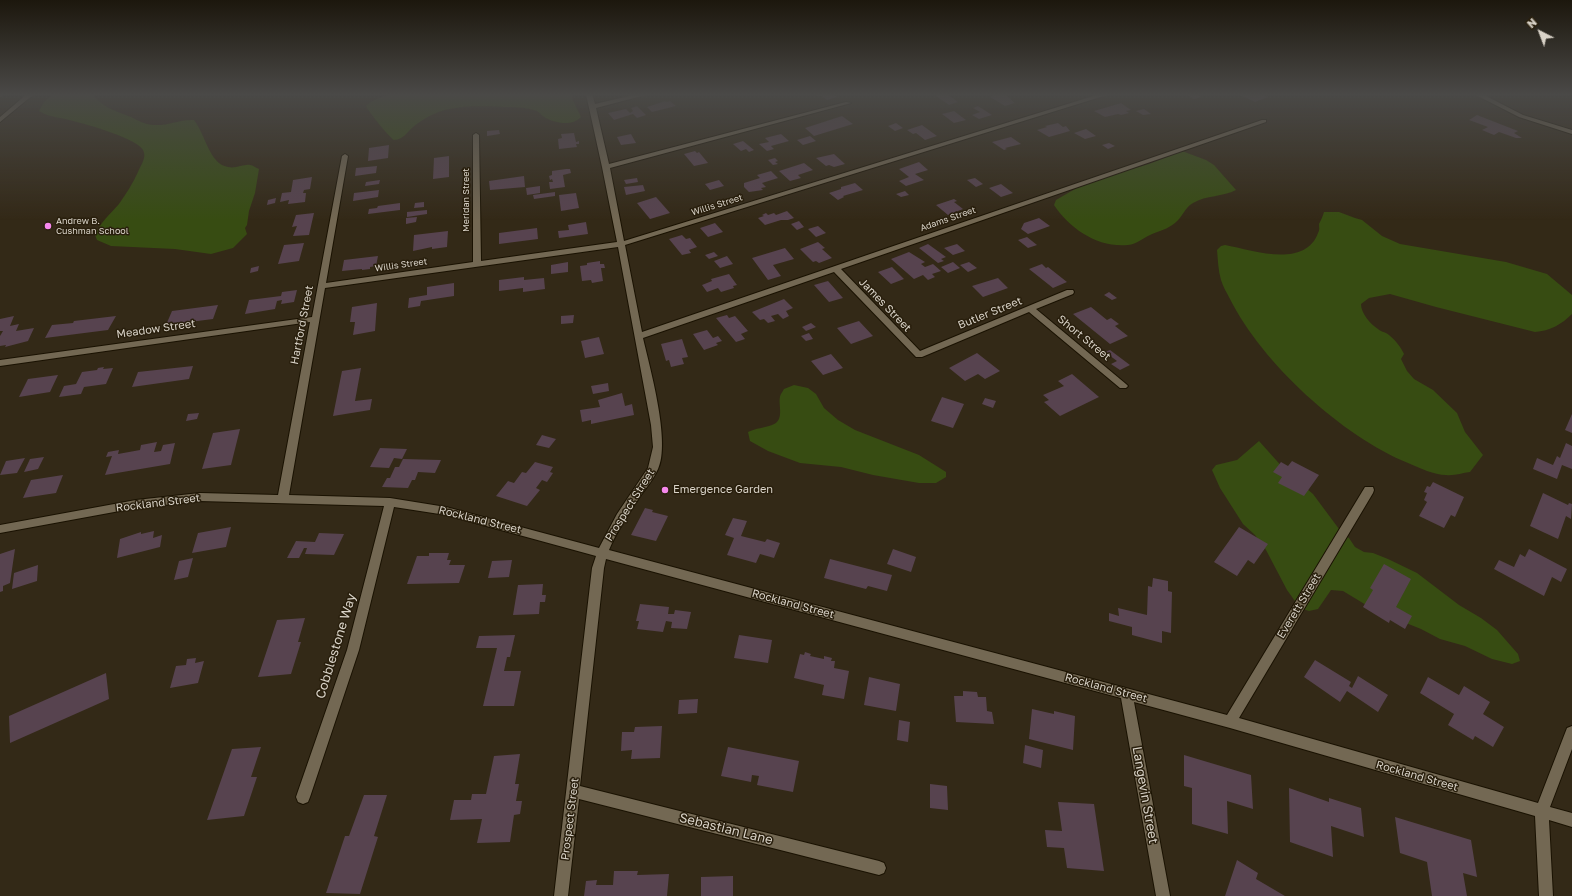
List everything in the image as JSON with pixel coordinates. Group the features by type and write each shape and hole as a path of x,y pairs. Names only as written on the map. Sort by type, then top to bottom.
{"street":[{"name":"Meridan Street","path":"476,136 477,265"},
{"name":"Prospect Street","path":"561,896 598,568 602,551 611,532 653,469 658,455 656,425 599,136"},
{"path":"606,166 722,136"},
{"name":"Willis Street","path":"322,286 621,244 972,136"},
{"name":"Adams Street","path":"639,336 1221,136"},
{"name":"Hartford Street","path":"282,498 346,156"},
{"name":"James Street","path":"836,269 919,355"},
{"name":"Butler Street","path":"919,355 1070,292"},
{"name":"Short Street","path":"1030,309 1123,386"},
{"name":"Meadow Street","path":"0,363 316,319"},
{"name":"Everett Street","path":"1230,722 1369,490"},
{"name":"Rockland Street","path":"0,529 168,500 208,497 390,502 446,511 602,551 1230,722 1572,820"},
{"name":"Cobblestone Way","path":"303,797 353,650 390,502"},
{"name":"Langevin Street","path":"1126,694 1163,896"},
{"path":"1546,896 1542,811 1572,732"},
{"name":"Sebastian Lane","path":"573,791 879,868"}],"green space":[{"path":"119,136 203,136 212,154 222,165 237,167 252,165 259,169 255,193 245,228 247,234 233,248 211,254 175,249 111,246 97,240 95,235 97,231 119,204 143,161 143,150 132,141"},
{"path":"390,136 404,136 403,137 394,140"},
{"path":"1182,151 1206,160 1214,165 1236,190 1226,194 1198,200 1188,207 1178,221 1172,225 1128,245 1106,243 1086,235 1068,222 1054,205 1056,200 1082,185 1149,164"},
{"path":"1324,212 1339,212 1362,220 1382,236 1400,244 1506,262 1547,274 1572,295 1572,314 1555,326 1546,330 1535,332 1390,294 1369,298 1361,304 1364,315 1369,321 1379,330 1388,334 1400,346 1404,354 1401,359 1407,371 1414,379 1433,390 1457,413 1465,432 1483,455 1470,472 1455,475 1441,475 1432,473 1383,451 1357,435 1306,395 1283,372 1262,348 1244,323 1230,299 1223,285 1219,272 1217,250 1221,246 1225,245 1263,253 1277,254 1290,254 1302,251 1311,244 1318,233 1319,224"},
{"path":"794,385 808,388 816,394 824,408 838,420 855,430 919,455 946,472 946,477 936,483 919,483 873,475 841,467 800,463 768,451 750,441 748,432 776,423 780,416 780,395 784,389"},
{"path":"1259,441 1285,470 1313,494 1342,533 1349,538 1355,547 1364,552 1373,553 1388,559 1417,573 1459,605 1481,618 1497,630 1518,654 1520,661 1512,664 1492,659 1465,646 1440,639 1421,629 1376,611 1343,591 1331,590 1318,609 1309,611 1300,608 1287,590 1266,550 1255,535 1243,524 1220,488 1212,470 1216,465 1237,460"}],"building":[{"path":"561,136 575,136 576,142 579,141 579,144 576,144 577,147 559,149 558,139 562,138"},
{"path":"632,136 636,143 621,145 617,137"},
{"path":"783,136 789,141 771,146 774,149 767,151 759,144 769,142 765,138"},
{"path":"810,136 816,141 803,145 797,140"},
{"path":"920,136 937,136 925,140"},
{"path":"1079,136 1096,136 1085,139"},
{"path":"1510,136 1519,136 1522,138"},
{"path":"1011,137 1021,144 1005,148 1007,149 1004,150 992,142"},
{"path":"743,141 754,150 749,152 746,149 741,151 733,144"},
{"path":"1109,143 1115,146 1108,149 1102,145"},
{"path":"389,145 388,158 368,161 369,148"},
{"path":"695,151 697,153 699,152 708,163 694,166 684,154"},
{"path":"834,154 845,164 834,167 829,165 826,166 816,158"},
{"path":"449,156 449,177 433,179 434,158"},
{"path":"775,158 778,161 775,162 778,164 773,165 768,160"},
{"path":"919,162 928,170 915,174 924,180 906,186 899,181 909,177 899,169"},
{"path":"804,163 813,170 798,175 801,178 790,181 779,171"},
{"path":"377,166 376,173 355,176 356,168"},
{"path":"570,169 571,173 563,175 565,187 550,189 549,182 553,182 552,179 550,180 549,176 552,175 552,171"},
{"path":"771,171 778,178 762,183 766,187 761,188 763,190 749,192 744,187 744,183 760,178 757,175"},
{"path":"524,176 525,187 490,190 489,181"},
{"path":"312,177 310,189 304,190 303,193 306,193 305,202 288,204 289,200 280,202 282,193 291,192 293,180"},
{"path":"637,178 638,182 626,184 624,180"},
{"path":"975,178 983,184 976,187 967,180"},
{"path":"380,180 379,184 365,186 366,182"},
{"path":"719,180 724,186 710,190 705,184"},
{"path":"855,183 863,190 843,196 844,197 838,200 829,193 841,189 841,187"},
{"path":"1001,184 1013,193 1001,197 989,188"},
{"path":"643,185 645,191 626,195 624,187"},
{"path":"540,186 540,193 527,195 526,188"},
{"path":"379,190 378,197 353,201 354,193"},
{"path":"905,191 909,195 901,197 896,194"},
{"path":"555,192 555,196 534,199 533,195"},
{"path":"576,193 579,208 561,211 559,195"},
{"path":"656,197 670,213 650,219 637,203"},
{"path":"276,198 275,203 267,205 268,200"},
{"path":"954,199 957,201 954,202 963,209 948,215 936,205"},
{"path":"424,202 424,207 414,208 415,203"},
{"path":"400,203 400,210 368,214 369,209 377,208 378,206"},
{"path":"427,210 427,214 407,217 407,212"},
{"path":"787,211 794,218 765,225 758,218 764,216 762,215 766,213 768,215 774,213 776,215"},
{"path":"314,213 309,235 293,236 297,226 292,227 296,215"},
{"path":"417,217 416,222 406,224 406,218"},
{"path":"1039,218 1050,226 1028,234 1021,229 1024,223"},
{"path":"799,221 804,227 797,230 791,224"},
{"path":"586,222 588,234 559,238 558,231 569,230 568,225"},
{"path":"715,223 723,232 708,237 700,228"},
{"path":"818,226 826,233 816,237 808,229"},
{"path":"537,228 538,239 499,244 499,233"},
{"path":"448,231 447,247 432,249 432,247 413,251 414,235"},
{"path":"682,235 686,239 690,238 697,247 689,250 691,253 682,255 669,239"},
{"path":"1027,237 1037,245 1028,248 1018,240"},
{"path":"818,242 825,248 822,249 832,258 819,263 816,261 813,262 800,249"},
{"path":"304,243 299,261 278,264 284,245"},
{"path":"928,244 946,257 941,259 944,261 938,263 919,248"},
{"path":"957,244 965,251 953,255 944,248"},
{"path":"785,248 794,259 773,265 781,276 768,280 752,258"},
{"path":"714,252 718,256 709,259 705,255"},
{"path":"909,252 925,262 921,264 925,267 933,264 941,271 932,274 935,277 928,280 923,275 914,279 891,259"},
{"path":"378,256 376,266 370,267 370,269 342,271 344,260"},
{"path":"727,256 733,264 720,268 714,261"},
{"path":"600,261 600,264 604,264 605,268 601,268 603,281 592,283 591,280 582,281 580,266 587,265 587,263"},
{"path":"568,262 568,272 551,274 551,265"},
{"path":"953,262 960,268 948,273 941,267"},
{"path":"969,262 977,268 968,272 960,265"},
{"path":"1042,264 1067,282 1053,288 1029,269"},
{"path":"259,266 258,271 250,273 251,268"},
{"path":"892,267 904,279 891,284 878,272"},
{"path":"729,274 737,285 733,286 734,288 721,292 718,288 707,292 702,285 712,281 711,279"},
{"path":"524,277 524,280 544,278 545,289 523,292 523,288 499,291 499,280"},
{"path":"998,278 1008,288 983,297 972,286"},
{"path":"828,281 843,298 829,302 814,285"},
{"path":"454,283 454,296 421,301 420,306 408,308 409,298 427,295 427,287"},
{"path":"297,290 294,302 281,304 282,300 277,301 275,309 245,314 249,300 281,296 282,292"},
{"path":"1109,292 1117,298 1112,300 1104,295"},
{"path":"784,299 793,308 786,311 789,316 783,319 778,314 771,316 775,321 768,323 764,319 760,320 752,312"},
{"path":"377,303 375,331 353,335 355,322 350,322 352,307"},
{"path":"218,305 213,319 166,325 172,311"},
{"path":"1091,307 1107,320 1111,318 1119,324 1115,326 1128,336 1110,344 1073,314"},
{"path":"574,315 573,323 561,324 561,316"},
{"path":"727,315 729,318 735,316 748,331 741,334 745,339 736,342 716,318"},
{"path":"14,316 10,326 19,324 16,331 34,328 28,341 5,347 6,345 0,346 0,336 3,331 0,331 0,319"},
{"path":"116,316 108,330 45,338 52,325"},
{"path":"859,321 873,336 851,344 837,328"},
{"path":"811,323 816,327 806,331 802,327"},
{"path":"707,330 713,338 718,336 722,341 716,343 718,345 704,350 693,334"},
{"path":"809,333 813,339 806,341 801,336"},
{"path":"599,337 604,354 585,358 581,341"},
{"path":"682,339 688,357 682,358 684,364 671,367 669,360 666,361 661,344"},
{"path":"1110,350 1130,365 1120,370 1111,364 1117,361 1105,352"},
{"path":"977,353 1000,371 985,379 978,374 965,381 949,368"},
{"path":"831,354 843,368 823,375 811,361"},
{"path":"193,366 189,379 132,387 138,372"},
{"path":"104,367 103,369 113,368 106,384 84,387 81,394 59,397 64,386 76,384 82,372 97,370 98,368"},
{"path":"361,368 355,401 372,399 370,410 333,416 342,371"},
{"path":"1072,374 1099,397 1060,416 1044,402 1049,400 1043,395 1064,386 1058,381"},
{"path":"58,375 50,392 19,397 28,379"},
{"path":"608,383 609,391 593,394 591,386"},
{"path":"622,393 625,406 632,404 634,415 591,424 591,420 582,422 580,410 600,407 598,400"},
{"path":"942,397 964,404 953,428 931,421"},
{"path":"985,398 996,401 993,408 982,404"},
{"path":"199,413 197,419 186,421 188,414"},
{"path":"1572,414 1572,433 1565,430"},
{"path":"240,429 231,465 202,469 213,433"},
{"path":"542,435 556,439 549,448 536,445"},
{"path":"157,442 154,452 161,451 163,445 175,443 170,464 105,475 112,456 106,457 108,452 119,450 118,454 140,450 141,445"},
{"path":"1566,443 1572,446 1572,469 1562,465 1557,479 1533,469 1537,458 1553,465 1557,456 1560,458"},
{"path":"380,448 407,449 402,459 394,458 389,468 370,467"},
{"path":"44,457 38,469 24,472 30,459"},
{"path":"25,458 17,473 0,475 6,461"},
{"path":"403,459 441,460 435,473 418,472 415,480 412,480 408,488 382,487 387,478 390,478 395,467 399,467"},
{"path":"1292,461 1319,475 1304,496 1278,483 1282,477 1273,472 1281,462 1288,466"},
{"path":"535,462 553,467 550,472 553,473 547,482 542,480 536,488 540,490 527,506 496,496 508,481 514,483 522,472 526,473"},
{"path":"63,475 56,493 23,498 31,480"},
{"path":"1433,482 1464,497 1455,517 1451,515 1444,528 1419,516 1427,502 1424,500 1427,493 1424,492 1427,486 1430,487"},
{"path":"1543,493 1568,505 1569,503 1572,504 1571,519 1566,516 1558,539 1530,526"},
{"path":"645,508 653,510 652,512 668,516 656,541 631,535"},
{"path":"733,518 747,521 741,536 765,542 767,539 780,543 774,558 760,554 756,563 727,555 734,538 725,535"},
{"path":"231,527 226,547 192,553 198,533"},
{"path":"1239,527 1268,544 1254,564 1248,560 1237,576 1214,562"},
{"path":"154,531 153,538 162,535 160,547 117,558 120,539 141,532 141,534"},
{"path":"319,533 344,534 334,555 305,554 307,548 304,548 299,558 287,558 296,541 315,542"},
{"path":"15,549 10,583 3,586 3,591 0,592 0,554"},
{"path":"893,549 916,557 911,572 887,564"},
{"path":"1529,549 1567,569 1561,582 1552,577 1544,596 1494,569 1499,560 1514,567 1520,554 1525,557"},
{"path":"429,553 449,553 447,560 451,560 449,565 465,565 459,583 407,584 417,556 429,556"},
{"path":"193,558 188,577 174,580 179,561"},
{"path":"830,559 892,575 887,591 868,586 866,589 824,578"},
{"path":"512,560 509,577 488,578 492,561"},
{"path":"1384,564 1411,579 1396,607 1412,616 1405,629 1390,620 1389,623 1363,607 1373,590 1370,588"},
{"path":"38,565 37,581 12,589 14,573"},
{"path":"1153,578 1168,581 1168,591 1172,592 1171,633 1162,631 1162,643 1132,635 1132,627 1109,621 1109,613 1119,616 1118,608 1147,615 1148,586 1152,587"},
{"path":"543,584 542,595 546,595 545,602 540,602 539,614 513,615 518,585"},
{"path":"640,604 669,607 668,614 674,614 675,610 691,612 687,629 671,628 672,622 666,621 663,632 637,629 639,621 636,621"},
{"path":"305,618 298,642 301,642 291,674 258,677 277,620"},
{"path":"515,635 510,657 507,657 504,671 521,671 514,706 483,706 497,648 476,648 479,636"},
{"path":"739,635 772,640 768,663 734,658"},
{"path":"805,652 811,654 810,656 824,659 824,656 832,658 831,661 835,661 834,668 849,671 844,699 822,695 824,685 794,678 800,654 804,655"},
{"path":"196,658 195,663 204,661 198,683 170,688 176,666 186,665 187,659"},
{"path":"1315,660 1351,682 1349,686 1352,688 1358,676 1388,695 1378,712 1347,691 1340,702 1304,677"},
{"path":"106,673 109,699 10,743 9,716"},
{"path":"869,677 900,684 896,711 864,705"},
{"path":"1428,677 1459,695 1464,686 1490,702 1483,714 1504,727 1493,747 1475,736 1473,740 1448,725 1454,714 1420,693"},
{"path":"963,691 977,692 978,697 986,697 987,711 992,712 994,724 956,722 954,696 963,696"},
{"path":"698,699 697,713 678,714 679,700"},
{"path":"1032,709 1054,714 1054,711 1075,716 1073,750 1029,739"},
{"path":"899,720 910,722 908,742 897,740"},
{"path":"662,726 660,758 631,759 632,750 621,751 622,732 634,732 635,727"},
{"path":"1025,745 1043,750 1041,768 1023,763"},
{"path":"261,747 251,777 257,777 244,816 207,820 232,749"},
{"path":"728,747 799,761 793,792 757,785 759,776 752,775 751,782 721,776"},
{"path":"520,754 515,784 519,784 516,801 522,801 520,814 514,815 510,842 477,843 482,819 450,820 454,800 471,800 472,794 486,794 494,756"},
{"path":"1184,755 1251,775 1253,809 1227,801 1228,834 1192,824 1192,788 1184,786"},
{"path":"930,784 947,786 948,810 930,808"},
{"path":"1289,788 1329,802 1329,798 1361,808 1364,837 1331,826 1333,857 1290,842"},
{"path":"364,795 387,795 374,836 378,837 360,894 326,893 345,836 349,836"},
{"path":"1058,802 1094,804 1104,871 1067,868 1064,848 1047,847 1045,830 1062,831"},
{"path":"1395,817 1471,840 1477,877 1463,873 1467,896 1432,896 1427,862 1400,853"},
{"path":"1237,860 1258,873 1256,879 1285,896 1225,896"},
{"path":"614,871 638,871 637,875 669,874 667,896 584,896 586,881 597,880 596,885 613,885"},
{"path":"733,876 733,896 701,896 701,877"}],"place":[{"name":"Andrew B. Cushman School","path":"48,226"},
{"name":"Emergence Garden","path":"665,490"}]}
